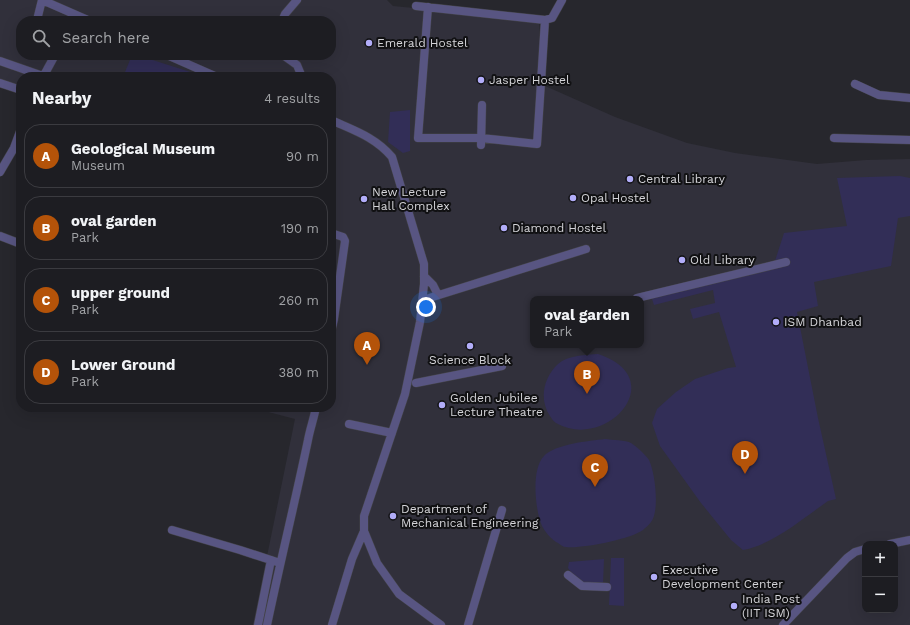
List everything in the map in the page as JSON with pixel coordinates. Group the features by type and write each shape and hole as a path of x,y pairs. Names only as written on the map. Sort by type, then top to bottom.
{"street":[{"path":"38,16 42,0 79,16"},
{"path":"284,16 297,0"},
{"path":"416,6 545,20 552,18 562,0"},
{"path":"428,7 418,138 537,144 545,20"},
{"path":"46,72 52,60"},
{"path":"178,60 205,72"},
{"path":"290,60 297,65 300,72"},
{"path":"0,61 30,72"},
{"path":"0,83 16,88"},
{"path":"855,84 879,95 910,98"},
{"path":"481,142 482,105"},
{"path":"336,122 370,138 384,147 392,157 424,264 423,300 420,322 405,394 364,516 364,531 376,564 399,594 441,625"},
{"path":"834,138 910,140"},
{"path":"0,172 16,152"},
{"path":"336,235 343,237 345,241 336,304"},
{"path":"0,236 16,242"},
{"path":"423,300 586,249"},
{"path":"644,296 786,262"},
{"path":"424,276 433,285 438,295"},
{"path":"416,383 502,366"},
{"path":"271,560 258,623 270,624 280,563 314,412"},
{"path":"350,424 392,433"},
{"path":"468,625 502,510"},
{"path":"172,530 280,563"},
{"path":"332,625 352,559 364,531"},
{"path":"898,542 910,540"},
{"path":"783,625 847,558 855,552 862,550"},
{"path":"568,575 582,586 606,587"}],"shaded area":[{"name":"ISM Dhanbad","path":"0,0 387,0 393,6 539,20 543,85 615,117 687,143 735,153 817,164 866,160 910,159 910,625 253,625 295,419 268,412 336,412 336,72 16,72 16,84 0,79"},
{"path":"130,60 153,60 190,72 125,72"},
{"path":"410,110 410,151 403,153 388,142 390,112"},
{"path":"900,176 910,178 910,216 898,218 891,266 814,282 818,306 797,312 836,499 828,501 777,537 743,550 731,540 701,503 660,446 652,423 657,409 676,392 695,379 728,368 736,367 719,312 693,319 690,309 715,303 713,290 654,305 651,296 774,264 784,233 847,226 837,178"},
{"path":"598,354 620,365 630,379 631,394 624,408 611,420 594,428 575,429 556,423 550,416 544,403 544,389 549,376 562,361 577,356"},
{"path":"605,439 629,442 641,451 649,460 656,491 654,517 643,530 628,537 594,545 564,547 549,536 542,526 540,519 536,500 536,480 540,462 549,452 564,446"},
{"path":"611,558 624,558 624,606 609,605"},
{"path":"604,559 603,584 579,583 568,568 569,562"}],"place":[{"name":"Emerald Hostel","path":"369,43"},
{"name":"Jasper Hostel","path":"481,80"},
{"name":"Central Library","path":"630,179"},
{"name":"Opal Hostel","path":"573,198"},
{"name":"New Lecture Hall Complex","path":"364,199"},
{"name":"Diamond Hostel","path":"504,228"},
{"name":"Old Library","path":"682,260"},
{"name":"ISM Dhanbad","path":"776,322"},
{"name":"Science Block","path":"470,346"},
{"name":"Geological Museum","path":"367,365"},
{"name":"oval garden","path":"587,394"},
{"name":"Golden Jubilee Lecture Theatre","path":"442,405"},
{"name":"Lower Ground","path":"745,474"},
{"name":"upper ground","path":"595,487"},
{"name":"Department of Mechanical Engineering","path":"393,516"},
{"name":"Executive Development Center","path":"654,577"},
{"name":"India Post (IIT ISM)","path":"734,606"}]}
